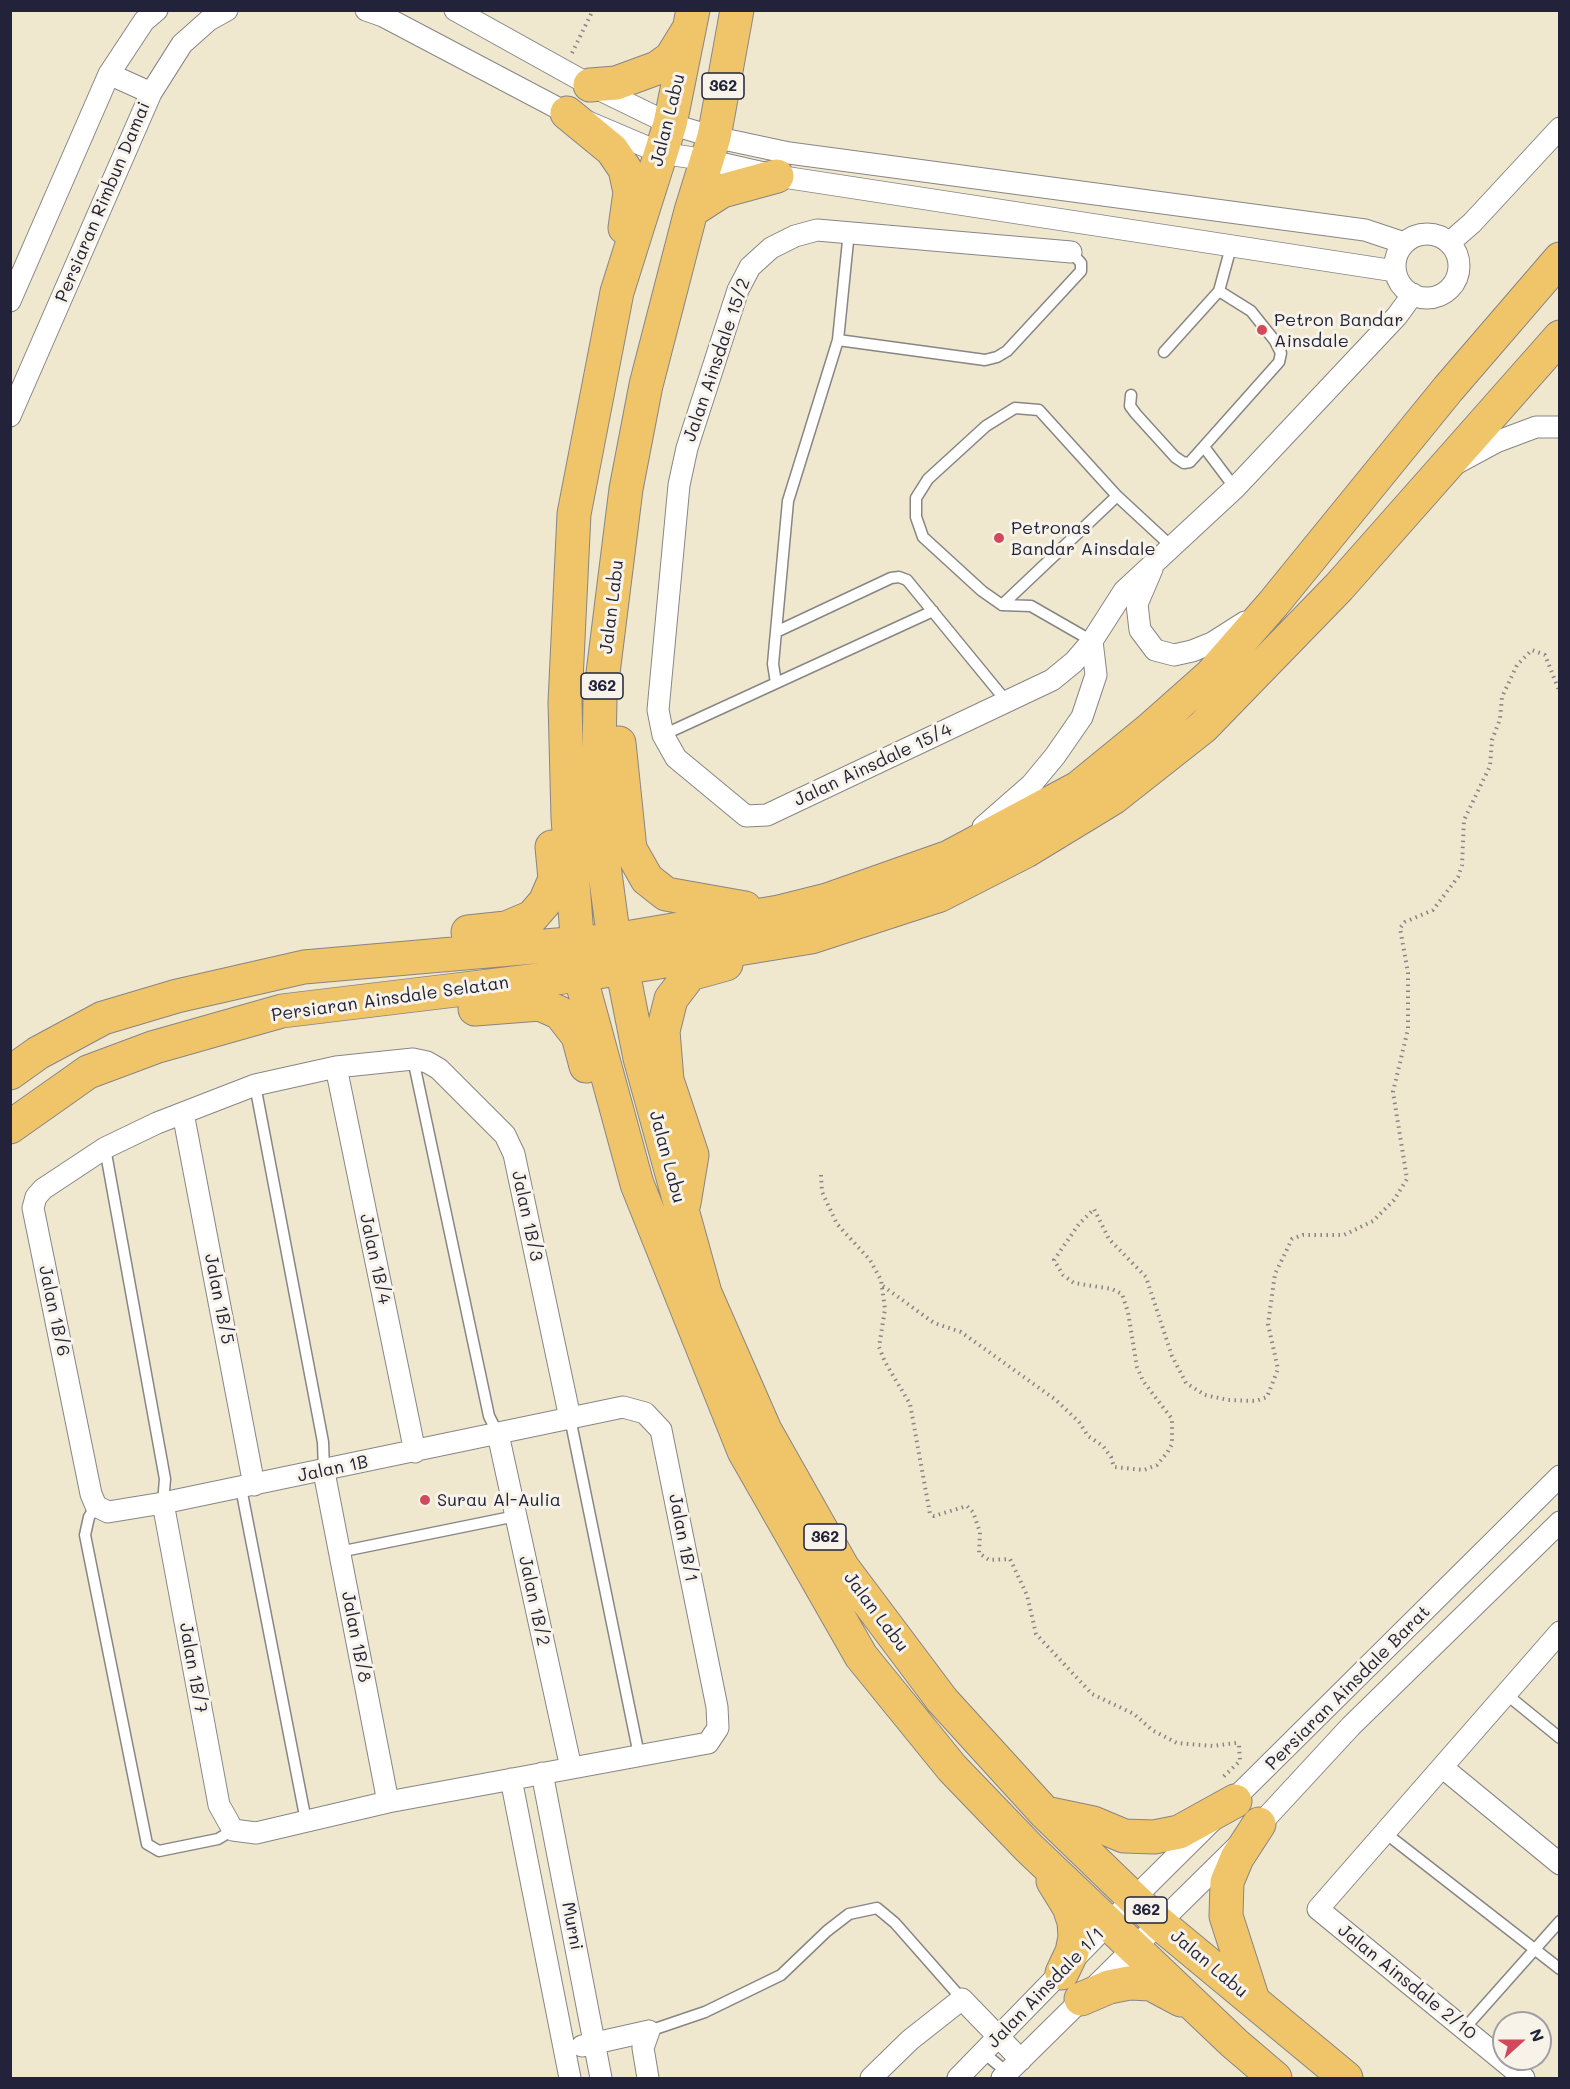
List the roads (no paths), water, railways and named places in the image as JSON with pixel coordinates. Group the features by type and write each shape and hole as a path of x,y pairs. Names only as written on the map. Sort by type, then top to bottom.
{"main road":[{"name":"Jalan Labu","path":"737,10 710,149 691,211 646,386 626,489 600,697 598,821 618,953 640,1058 705,1293 765,1430 843,1568 942,1700 1046,1813 1159,1923 1347,2079"},
{"path":"577,77 616,83 657,68 671,58 683,42 692,16"},
{"name":"Jalan Labu","path":"692,16 666,139 617,292 574,514 565,702 568,818 578,959 637,1184 653,1230 744,1451 861,1656 951,1768 1029,1848 1234,2043 1275,2079"},
{"path":"567,113 612,150 625,169 630,192 617,292"},
{"path":"691,211 722,191 777,176"},
{"path":"682,1214 692,1155 667,1080 663,1031 671,999 690,974 727,964 782,926 878,883 949,857 1077,788 1149,730 1211,675 1273,604 1455,380 1560,259"},
{"path":"600,697 618,741 630,849 647,879 666,894 782,926 812,937 940,895 1026,852 1113,798 1203,727 1339,587 1560,337"},
{"path":"342,964 384,946 418,939 506,928 532,916 545,902 555,879 550,826 551,744 565,702"},
{"path":"578,959 782,926"},
{"name":"Persiaran Ainsdale Selatan","path":"10,1073 38,1053 103,1018 177,996 304,967 342,964 578,959"},
{"name":"Persiaran Ainsdale Selatan","path":"10,1127 88,1072 155,1047 282,1011 344,1005 578,959"},
{"path":"344,1005 446,1011 540,1004 560,1013 578,1036 610,1149 626,1189 653,1230"},
{"path":"1046,1813 1093,1823 1124,1836 1154,1837 1179,1832 1224,1793"},
{"path":"1252,2000 1226,1916 1227,1882 1237,1858 1259,1824"},
{"path":"1029,1848 1057,1886 1074,1922 1072,1952 1062,1973"},
{"path":"1081,1999 1109,1987 1129,1983 1151,1984 1192,2006 1234,2043"}],"street":[{"path":"10,302 109,74 144,21 157,10"},
{"name":"Persiaran Rimbun Damai","path":"10,416 150,93 182,44 209,20 227,10"},
{"path":"366,10 383,16 567,113 710,149 777,176 1395,271"},
{"path":"455,10 577,77 666,139 710,149 789,153 1365,230 1404,243"},
{"path":"109,74 150,93"},
{"path":"1449,243 1472,223 1560,128"},
{"path":"1022,248 1026,213"},
{"name":"Jalan Ainsdale 15/2","path":"663,735 658,710 679,485 687,448 738,290 750,267 771,248 795,236 816,230 849,231 1071,252"},
{"path":"1422,234 1432,234 1449,243 1455,251 1458,271 1449,288 1432,297 1413,294 1399,280 1395,271 1395,261 1404,243 1422,234"},
{"path":"1273,604 1212,643 1174,655 1155,650 1140,630 1137,604 1155,563 1235,488 1397,316 1413,294"},
{"path":"1439,472 1496,442 1536,427 1560,427"},
{"name":"Jalan Ainsdale 15/4","path":"663,735 676,758 746,816 767,815 1052,680 1074,662 1092,641 1124,591 1155,563"},
{"path":"949,857 1031,785 1082,717 1096,675 1092,641"},
{"name":"Jalan 1B/6","path":"96,1506 91,1494 33,1208 43,1190 105,1148 183,1113 255,1085 336,1067 413,1059"},
{"name":"Jalan 1B/3","path":"413,1059 427,1062 439,1069 505,1135 514,1154 570,1418"},
{"name":"Jalan 1B/4","path":"336,1067 415,1452"},
{"name":"Jalan 1B/5","path":"183,1113 248,1486"},
{"name":"Jalan 1B/1","path":"570,1418 623,1407 645,1413 661,1430 717,1707 718,1728 708,1743 639,1755"},
{"name":"Jalan 1B","path":"96,1506 108,1512 163,1503 324,1472 570,1418"},
{"name":"Jalan 1B/2","path":"498,1434 571,1768"},
{"name":"Jalan 1B/8","path":"324,1472 388,1802"},
{"name":"Persiaran Ainsdale Barat","path":"1134,1898 1224,1793 1560,1476"},
{"name":"Jalan 1B/7","path":"163,1503 219,1805 233,1830"},
{"name":"Persiaran Ainsdale Barat","path":"1159,1923 1259,1824 1351,1726 1560,1522"},
{"path":"1384,1832 1560,1632"},
{"path":"233,1830 256,1833 388,1802 639,1755"},
{"path":"1442,1767 1560,1864"},
{"name":"Murni","path":"542,1773 601,2079"},
{"name":"Murni","path":"512,1779 570,2079"},
{"name":"Jalan Ainsdale 2/10","path":"1384,1832 1318,1909 1524,2079"},
{"path":"534,1896 565,1890"},
{"name":"Jalan Ainsdale 1/1","path":"958,2079 1134,1898"},
{"name":"Jalan Ainsdale 1/1","path":"1011,2073 1081,1999 1159,1923"},
{"path":"871,2079 910,2040 962,1999 1011,2073"},
{"path":"565,2049 649,2031"},
{"path":"648,2079 643,2048 649,2031"}],"lane":[{"path":"776,683 773,664 788,501 838,340 849,231"},
{"path":"1164,352 1219,291 1231,247"},
{"path":"838,340 986,360 997,357 1007,351 1081,271 1081,263 1071,252"},
{"path":"1131,395 1130,406 1175,457 1184,463 1190,462 1279,362 1281,353 1275,341 1251,311 1219,291"},
{"path":"1092,641 1031,606 1002,605 982,591 923,537 916,517 916,498 927,479 951,455 986,426 1015,408 1039,410 1117,496 1171,546"},
{"path":"1204,447 1235,488"},
{"path":"1002,605 1117,496"},
{"path":"776,632 891,578 908,580 1007,702"},
{"path":"663,735 933,611"},
{"path":"413,1059 489,1416 498,1434"},
{"path":"255,1085 323,1442 324,1472"},
{"path":"105,1148 165,1479 163,1503"},
{"path":"570,1418 639,1755"},
{"path":"248,1486 306,1821"},
{"path":"96,1506 89,1517 86,1535 147,1844 159,1851 218,1839 233,1830"},
{"path":"339,1552 516,1516"},
{"path":"1506,1694 1560,1738"},
{"path":"1384,1832 1560,1969"},
{"path":"649,2031 705,2012 782,1975 827,1931 849,1914 877,1908 895,1923 962,1999"},
{"path":"1464,2029 1560,1921"}],"place":[{"name":"Petron Bandar Ainsdale","path":"1262,330"},
{"name":"Petronas Bandar Ainsdale","path":"999,538"},
{"name":"Surau Al-Aulia","path":"425,1500"}]}
